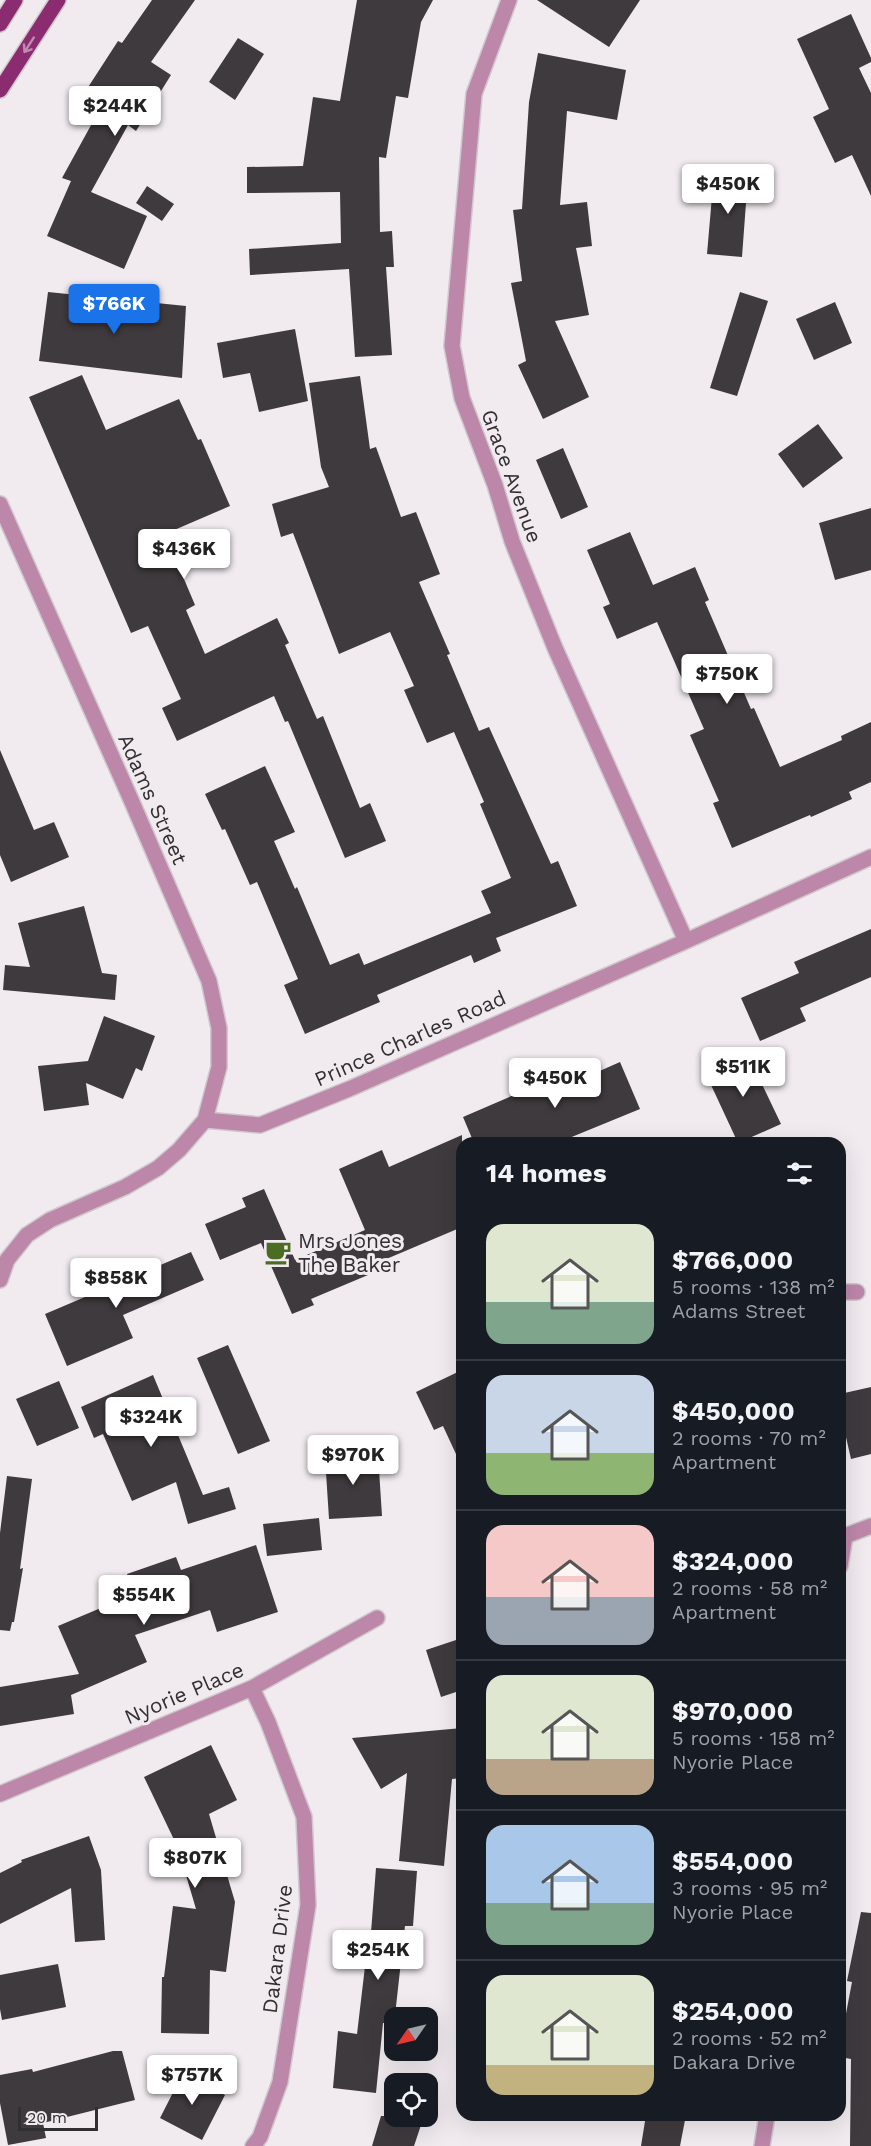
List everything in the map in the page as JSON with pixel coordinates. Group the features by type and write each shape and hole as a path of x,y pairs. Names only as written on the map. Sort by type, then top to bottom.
{"main road":[{"path":"0,24 15,0"},
{"path":"0,90 58,0"}],"street":[{"name":"Grace Avenue","path":"508,0 474,94 452,346 462,398 495,485 513,541 555,648 686,941"},
{"name":"Adams Street","path":"0,504 209,981 219,1028 219,1067 205,1120"},
{"name":"Prince Charles Road","path":"205,1120 260,1125 349,1089 871,857"},
{"path":"0,1280 7,1260 27,1235 50,1220 125,1187 158,1168 179,1150 205,1120"},
{"path":"846,1293 857,1292"},
{"path":"846,1533 871,1526"},
{"name":"Nyorie Place","path":"0,1794 252,1688 377,1618"},
{"name":"Dakara Drive","path":"252,1688 268,1722 304,1817 308,1905 280,2082 260,2137 253,2146"},
{"path":"762,2146 766,2121"}],"building":[{"path":"152,0 195,0 151,62 171,75 136,131 128,125 91,192 147,216 124,269 47,236 71,181 62,178 101,107 83,95 118,41 122,43"},
{"path":"357,0 433,0 421,22 408,98 396,96 386,158 379,157 380,232 392,231 394,267 386,267 392,355 355,357 349,269 250,275 249,249 341,243 340,192 247,193 247,167 303,166 313,97 340,101"},
{"path":"537,0 640,0 609,47"},
{"path":"851,14 871,58 871,62 859,68 871,93 871,196 852,155 835,163 813,117 829,109 797,39"},
{"path":"238,38 264,54 235,100 209,82"},
{"path":"538,53 626,70 617,120 567,111 560,205 587,202 592,246 576,248 589,315 555,321 589,397 543,419 518,365 526,361 511,283 522,281 513,210 522,209 529,102"},
{"path":"714,173 748,176 742,257 707,254"},
{"path":"147,186 174,204 162,221 136,203"},
{"path":"48,292 186,306 182,378 39,361"},
{"path":"740,292 768,301 737,396 710,388"},
{"path":"835,302 852,343 814,360 796,319"},
{"path":"295,329 308,401 259,412 250,373 223,378 217,343"},
{"path":"82,375 106,430 179,399 198,440 201,439 230,506 165,534 195,605 186,610 205,654 277,618 289,643 285,645 317,719 323,716 360,808 370,803 386,841 345,858 288,721 285,722 274,696 177,741 162,708 181,699 148,626 131,633 29,397"},
{"path":"360,376 370,449 376,447 401,517 416,512 440,574 419,582 450,654 447,655 479,731 489,727 551,864 558,861 577,906 496,938 501,951 474,963 471,955 377,995 380,1002 305,1034 284,985 298,979 257,882 250,885 225,829 222,830 205,794 265,766 295,832 274,841 295,889 297,887 330,965 359,953 364,965 491,913 481,891 511,878 480,804 484,802 454,732 427,743 404,690 414,686 390,632 339,654 293,533 281,537 272,504 329,487 321,467 309,383"},
{"path":"818,424 843,458 803,488 778,454"},
{"path":"563,448 588,507 561,519 536,460"},
{"path":"871,508 871,570 835,580 819,523"},
{"path":"630,532 653,585 695,567 709,600 705,602 751,709 754,708 780,767 842,740 841,736 871,722 871,782 849,792 852,799 732,848 713,803 719,801 690,735 704,729 657,622 617,639 603,607 610,604 587,550"},
{"path":"0,750 34,830 54,822 69,857 11,882 0,855"},
{"path":"84,906 102,973 117,975 115,1000 3,990 5,965 30,967 18,923"},
{"path":"871,929 871,977 800,1008 806,1021 760,1041 741,998 799,973 794,962"},
{"path":"104,1016 155,1036 142,1071 136,1068 123,1099 86,1083 89,1105 44,1111 38,1066 88,1061"},
{"path":"747,1053 781,1124 752,1137 735,1137 705,1072"},
{"path":"620,1062 640,1109 572,1137 471,1137 463,1117 572,1070 577,1081"},
{"path":"456,1138 456,1230 365,1268 368,1275 311,1299 314,1305 292,1314 261,1243 220,1260 205,1224 246,1207 242,1198 264,1189 295,1260 365,1230 339,1169 382,1150 389,1167"},
{"path":"191,1252 204,1280 123,1315 133,1338 67,1366 45,1314"},
{"path":"228,1345 270,1441 238,1454 197,1358"},
{"path":"456,1373 456,1454 443,1426 434,1430 416,1392"},
{"path":"153,1375 203,1495 229,1487 236,1509 188,1524 176,1482 132,1501 103,1434 94,1438 81,1407"},
{"path":"59,1381 79,1428 37,1446 16,1399"},
{"path":"871,1387 871,1454 851,1459 846,1437 846,1393"},
{"path":"378,1454 382,1516 329,1519 325,1457"},
{"path":"7,1476 32,1479 20,1569 23,1568 14,1622 12,1622 10,1631 0,1630 0,1533"},
{"path":"319,1518 322,1550 267,1556 263,1524"},
{"path":"256,1545 278,1612 217,1632 210,1610 135,1635 147,1662 71,1695 74,1714 0,1726 0,1687 79,1674 58,1626 134,1594 127,1574 176,1557 181,1570"},
{"path":"456,1640 456,1692 441,1697 426,1650"},
{"path":"456,1729 456,1779 452,1779 444,1866 399,1861 407,1773 381,1789 352,1738"},
{"path":"211,1745 237,1800 209,1814 235,1902 226,1972 210,1970 209,2034 161,2033 162,1977 164,1977 173,1906 196,1909 178,1848 144,1777"},
{"path":"89,1836 101,1870 105,1940 75,1942 71,1888 0,1924 0,1873 22,1862 21,1860"},
{"path":"376,1868 417,1871 413,1926 405,1926 396,2007 384,2007 376,2093 333,2088 338,2031 357,2034 366,1958 369,1958"},
{"path":"861,1912 871,1913 871,2146 850,2146 851,2059 846,2058 846,2014 852,1982 847,1981"},
{"path":"58,1964 66,2007 2,2020 0,1975"},
{"path":"113,2051 122,2051 135,2100 43,2123 46,2138 8,2145 0,2103 0,2075 32,2069 33,2072"},
{"path":"183,2073 225,2095 202,2140 160,2118"},
{"path":"381,2116 384,2116 384,2127 420,2127 414,2146 372,2146"},
{"path":"645,2121 685,2121 680,2146 641,2146"}],"place":[{"name":"Mrs Jones The Baker","path":"278,1252"}]}
